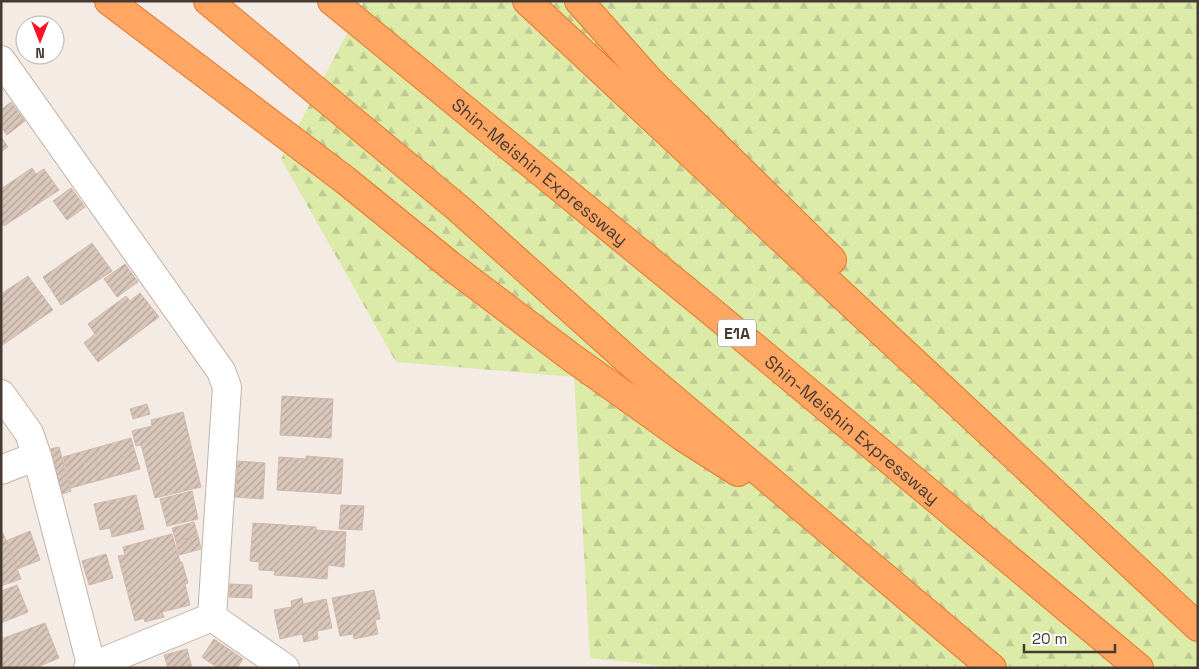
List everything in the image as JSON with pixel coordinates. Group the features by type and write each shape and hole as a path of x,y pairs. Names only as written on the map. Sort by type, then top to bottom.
{"highway":[{"path":"109,1 345,180 451,266 571,357 683,437 835,536"},
{"path":"208,1 459,209 634,365 992,668"},
{"name":"Shin-Meishin Expressway","path":"332,1 711,311 1139,668"},
{"path":"527,1 1198,627"},
{"path":"579,1 650,80 828,256 978,420"}],"street":[{"path":"1,60 221,371 226,387 212,616"},
{"path":"1,394 29,433 37,456 91,667 212,616"},
{"path":"1,470 37,456"},
{"path":"212,616 285,668"}],"green space":[{"path":"364,1 1198,1 1198,668 685,668 590,658 574,377 396,362 281,159"}],"building":[{"path":"11,102 25,121 7,135 1,127 1,110"},
{"path":"1,137 8,147 1,152"},
{"path":"32,168 36,174 44,169 59,190 4,226 1,223 1,189"},
{"path":"71,188 85,207 67,220 53,201"},
{"path":"92,243 112,271 61,305 43,277"},
{"path":"125,264 138,282 117,297 104,279"},
{"path":"28,276 53,310 1,346 1,294"},
{"path":"140,293 159,317 98,362 84,343 95,334 88,324 126,296 130,301"},
{"path":"282,396 333,399 331,438 280,435"},
{"path":"147,404 150,414 133,419 130,409"},
{"path":"183,412 201,487 155,498 141,445 136,446 132,431 152,426 151,420"},
{"path":"131,438 140,469 71,488 63,457"},
{"path":"59,447 71,491 62,494 50,449"},
{"path":"306,456 343,459 341,494 277,490 279,457 306,459"},
{"path":"238,461 265,463 263,499 235,497"},
{"path":"192,491 198,519 167,526 160,499"},
{"path":"136,495 144,529 112,537 110,528 100,530 94,504"},
{"path":"341,505 364,506 362,530 339,529"},
{"path":"194,522 198,536 176,541 172,528"},
{"path":"253,523 316,527 316,530 346,532 344,567 328,565 327,579 274,575 275,571 259,570 259,562 250,561"},
{"path":"30,531 40,560 17,569 6,541"},
{"path":"3,533 21,579 1,586 1,534"},
{"path":"172,534 188,583 185,584 190,605 162,612 164,617 145,622 144,618 135,621 118,556 125,555 123,547"},
{"path":"198,536 201,549 179,555 176,541"},
{"path":"106,554 113,578 89,585 82,561"},
{"path":"230,584 252,585 252,598 229,597"},
{"path":"17,585 28,612 1,623 1,591"},
{"path":"374,590 380,619 375,620 378,634 354,639 353,634 340,636 332,598"},
{"path":"302,598 303,604 326,599 332,628 317,631 318,639 304,642 302,634 280,639 274,610 292,607 291,601"},
{"path":"45,623 59,658 35,668 4,668 1,661 1,639"},
{"path":"214,639 243,659 237,668 218,668 202,657"},
{"path":"187,649 192,668 168,668 164,655"}]}
